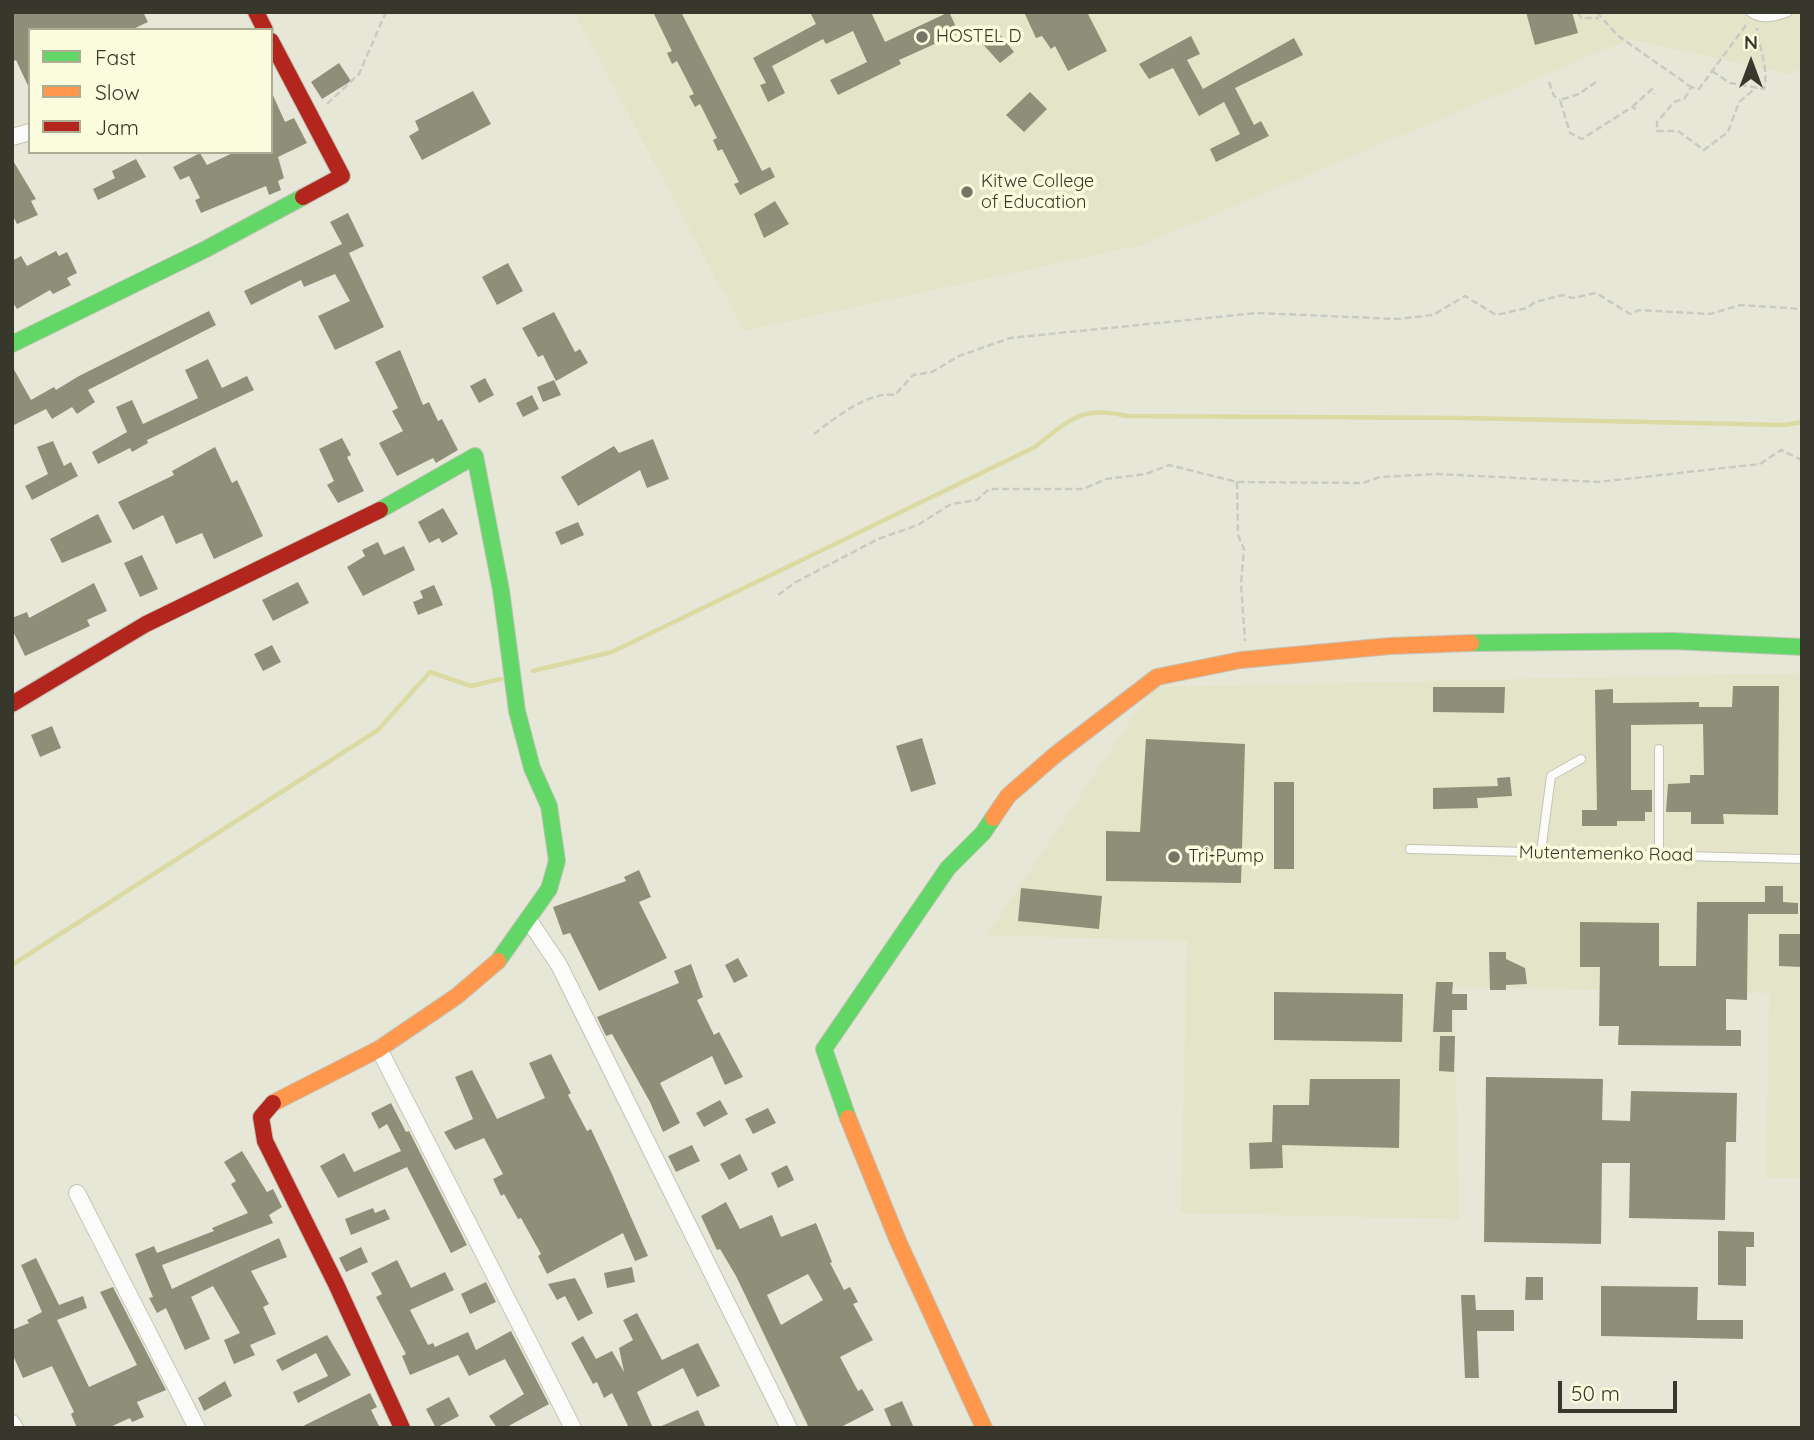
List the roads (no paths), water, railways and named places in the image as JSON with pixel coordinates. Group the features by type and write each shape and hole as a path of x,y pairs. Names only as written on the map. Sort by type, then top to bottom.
{"street":[{"path":"12,344 206,249 342,176 273,45"},
{"path":"12,704 146,624 326,538 475,456 501,590 517,711 532,768 549,806 555,831 557,861 549,889 503,956 457,996 379,1049 275,1101 261,1117 265,1140 336,1284 402,1428"},
{"path":"984,1428 877,1197 849,1129 824,1049 948,868 983,833 1008,796 1055,755 1157,677 1241,660 1390,646 1531,640 1802,647"},
{"path":"528,919 559,965 789,1428"},
{"path":"379,1049 573,1428"},
{"path":"77,1193 197,1428"},
{"path":"12,1423 15,1428"}],"lane":[{"path":"1753,15 1774,18 1788,12"},
{"path":"1659,749 1659,855"},
{"path":"1541,852 1551,776 1581,759"},
{"name":"Mutentemenko Road","path":"1410,849 1802,859"}],"waterway":[{"path":"533,671 612,652 1035,447 1067,422 1087,414 1098,412 1127,416 1463,418 1785,425 1802,422"},
{"path":"12,965 378,730 430,672 471,686 501,679"}],"place":[{"name":"HOSTEL D","path":"922,37"},
{"name":"Kitwe College of Education","path":"967,192"},
{"name":"Tri-Pump","path":"1174,857"}]}
